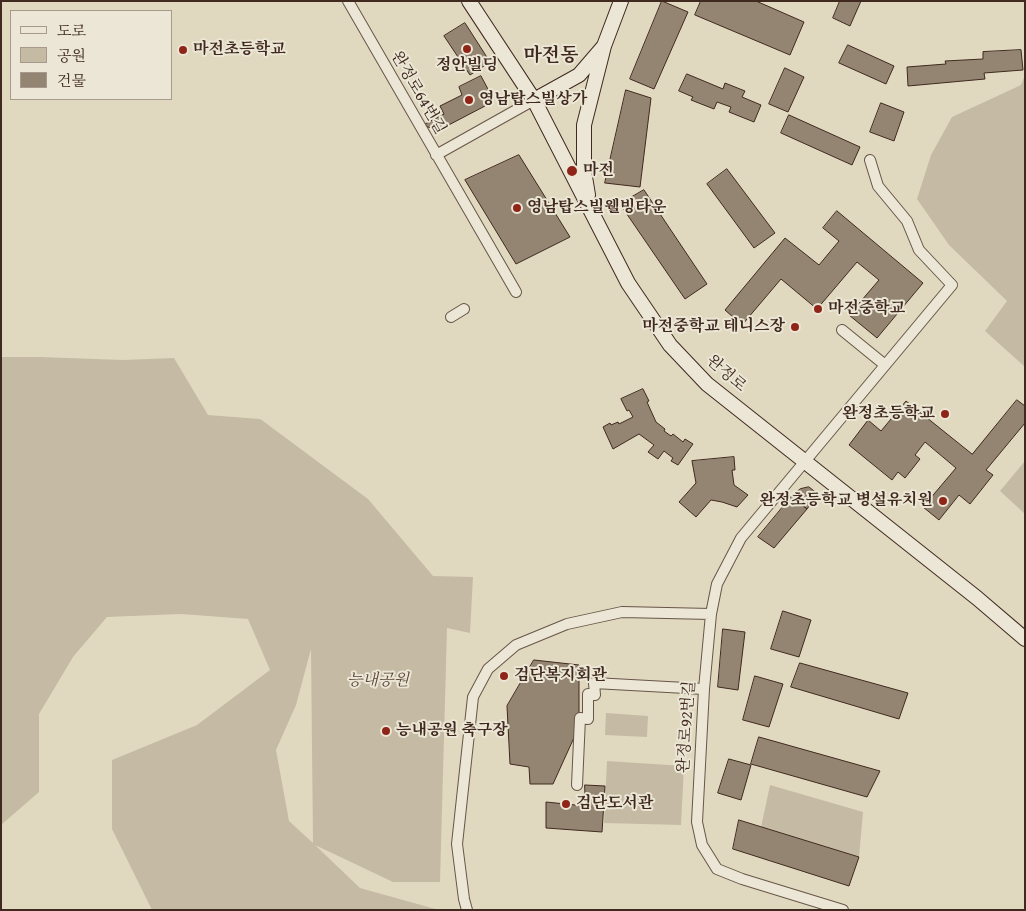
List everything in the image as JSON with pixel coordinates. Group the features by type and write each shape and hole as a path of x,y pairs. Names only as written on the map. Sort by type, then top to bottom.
{"main road":[{"name":"완정로","path":"469,1 534,100 628,283 670,345 707,384 977,598 1025,639"},
{"path":"590,210 584,171 584,125 604,46 621,1"},
{"path":"534,100 579,75 604,46"}],"street":[{"name":"완정로64번길","path":"348,1 436,155 534,100"},
{"path":"436,155 516,292"},
{"name":"완정로92번길","path":"842,910 717,870 702,845 696,822 710,614 717,584 741,538 952,285 919,250 907,221 878,186 870,160"},
{"path":"451,317 464,310"},
{"path":"842,330 884,365"},
{"path":"467,910 456,844 473,697 488,669 516,644 567,624 622,612 710,614"},
{"path":"577,785 580,718 588,719 588,694 595,695 594,683 704,689"}],"green space":[{"path":"1025,75 1025,367 985,331 1007,301 949,245 917,199 931,155 952,117 1021,85"},
{"name":"능내공원","path":"1,357 123,360 174,358 208,415 260,419 368,499 433,576 473,577 470,633 447,628 440,882 393,882 315,845 360,888 439,910 152,910 112,829 112,760 197,725 270,670 248,619 181,614 107,617 73,657 39,714 39,792 1,825","holes":["311,649 313,843 289,821 276,750 296,705"]},
{"path":"1025,461 1025,514 1000,491"},
{"path":"606,713 648,716 647,737 605,735"},
{"path":"607,761 684,766 681,825 604,823"},
{"path":"770,785 863,812 859,857 761,827"}],"building":[{"path":"662,1 688,12 654,89 630,79"},
{"path":"701,1 756,1 804,22 790,55 695,15"},
{"path":"840,1 861,1 850,26 833,18"},
{"name":"정안빌딩","path":"465,23 490,62 470,75 444,36"},
{"path":"848,45 894,66 886,84 839,63"},
{"path":"1021,50 1023,70 984,73 985,79 908,86 907,67 946,64 945,61 983,59 983,52"},
{"path":"785,68 804,77 788,112 769,104"},
{"path":"687,74 723,89 725,83 745,91 742,97 761,105 754,122 729,112 731,107 717,102 714,109 691,100 693,97 679,91"},
{"name":"영남탑스빌상가","path":"481,76 489,91 485,106 441,129 427,127 425,124 444,114 440,106 462,95 459,87"},
{"path":"626,90 651,98 640,187 605,183"},
{"path":"881,103 904,112 894,141 870,132"},
{"path":"789,115 860,147 852,165 781,133"},
{"name":"영남탑스빌웰빙타운","path":"519,155 570,237 516,264 465,180"},
{"path":"727,169 775,233 754,248 707,184"},
{"path":"644,190 707,284 685,299 620,204"},
{"path":"837,211 923,283 877,338 849,315 879,280 857,262 817,309 781,279 742,325 725,310 785,238 819,265 839,241 823,228"},
{"path":"643,389 656,422 665,429 664,431 671,436 673,434 683,442 685,439 693,444 678,465 671,461 673,458 664,451 658,459 648,452 654,445 639,434 613,449 603,427 610,423 611,425 618,422 619,424 633,417 629,410 627,411 621,399"},
{"name":"완정초등학교","path":"1017,400 1025,406 1025,423 986,470 993,475 970,504 959,495 939,520 923,507 956,468 925,442 915,455 920,459 905,478 898,472 892,480 849,445 868,420 881,431 906,401 972,454"},
{"path":"734,457 735,470 732,470 734,485 748,495 737,507 711,500 696,517 679,502 696,483 692,461"},
{"path":"809,487 818,494 807,509 792,496 800,489"},
{"path":"792,496 807,509 774,548 758,537"},
{"path":"783,611 811,620 799,657 771,649"},
{"path":"723,629 745,632 738,690 718,687"},
{"name":"검단복지회관","path":"534,660 579,665 579,718 577,731 553,784 530,784 529,767 510,764 507,706"},
{"path":"800,663 908,693 899,719 791,687"},
{"path":"755,676 783,684 769,727 743,720"},
{"path":"759,737 880,771 867,797 751,764"},
{"path":"729,759 751,765 741,800 718,793"},
{"name":"검단도서관","path":"585,785 605,786 602,832 546,828 546,802 585,806"},
{"path":"739,820 859,857 849,886 733,849"}],"place":[{"name":"정안빌딩","path":"467,49"},
{"name":"마전초등학교","path":"183,50"},
{"name":"영남탑스빌상가","path":"469,100"},
{"name":"마전","path":"572,171"},
{"name":"영남탑스빌웰빙타운","path":"517,208"},
{"name":"마전중학교","path":"818,309"},
{"name":"마전중학교 테니스장","path":"795,327"},
{"name":"완정초등학교","path":"945,414"},
{"name":"완정초등학교 병설유치원","path":"943,501"},
{"name":"검단복지회관","path":"504,676"},
{"name":"능내공원 축구장","path":"386,731"},
{"name":"검단도서관","path":"566,804"}],"district":[{"name":"마전동","path":"551,56"}]}
